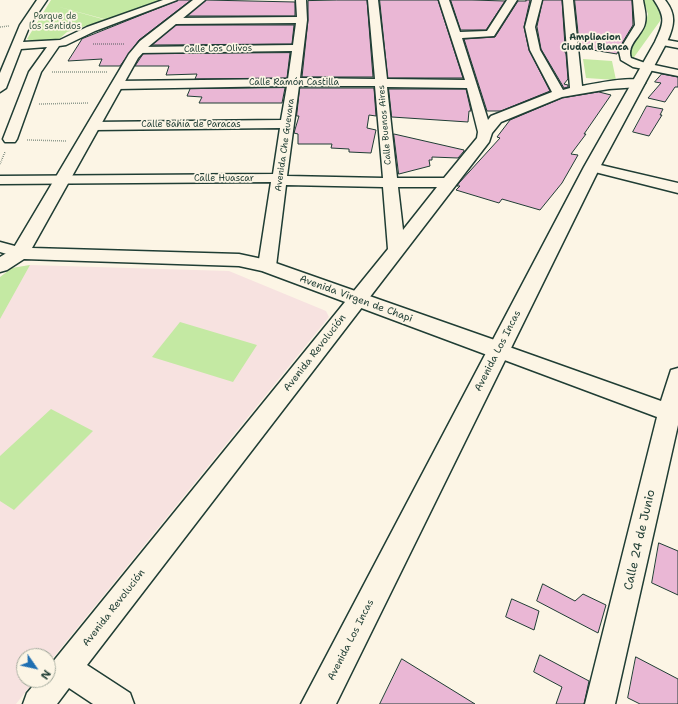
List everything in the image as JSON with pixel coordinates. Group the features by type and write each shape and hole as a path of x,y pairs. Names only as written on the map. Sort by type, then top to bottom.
{"street":[{"path":"0,88 25,25 42,0"},
{"path":"17,46 62,43 91,29 172,0"},
{"path":"0,266 20,253 94,126 116,85 141,47 200,0"},
{"name":"Avenida Che Guevara","path":"267,266 299,48 302,20 301,0"},
{"name":"Calle Buenos Aires","path":"373,0 397,250"},
{"path":"444,0 472,84 484,132"},
{"path":"455,35 490,34 512,0"},
{"path":"537,0 530,27 535,50 568,92"},
{"path":"568,0 568,92"},
{"path":"638,0 641,16 640,24 624,51 624,57 643,75 678,73"},
{"name":"Avenida Los Incas","path":"318,704 592,166 643,75 669,43 668,26 670,16 664,5 659,0"},
{"path":"174,21 302,20"},
{"path":"10,139 35,72 55,44"},
{"name":"Calle Los Olivos","path":"141,47 299,48"},
{"name":"Avenida Revolución","path":"38,704 484,139 484,132 496,119 568,92 609,85 643,75"},
{"name":"Calle Ramón Castilla","path":"116,85 294,82 472,84"},
{"name":"Calle Bahía de Paracas","path":"94,126 288,124"},
{"path":"592,166 678,188"},
{"name":"Calle Huascar","path":"0,180 280,178 288,181 448,183"},
{"name":"Avenida Virgen de Chapi","path":"0,247 20,253"},
{"name":"Avenida Virgen de Chapi","path":"0,257 20,253 239,260 267,266 674,414"},
{"name":"Calle 24 de Junio","path":"600,704 674,414 678,376"},
{"path":"66,668 119,704"}],"path":[{"path":"89,44 141,47"},
{"path":"35,72 124,72"},
{"path":"22,104 107,102"},
{"path":"10,139 84,142"}],"shaded area":[{"path":"30,265 229,271 326,311 329,317 56,654 56,648 16,648 16,688 29,688 16,704 0,704 0,277 12,268"}],"green space":[{"name":"Parque de los sentidos","path":"51,0 165,0 108,20 56,6 106,20 67,32 58,40 32,41 27,39"},
{"path":"643,0 654,0 661,11 660,21 632,60 628,52 645,24 648,14"},
{"path":"583,59 612,61 616,80 586,78"},
{"path":"30,265 0,319 0,277 12,268"},
{"path":"180,322 257,345 233,382 152,357"},
{"path":"51,409 93,431 14,510 0,501 0,456"}],"building":[{"path":"179,0 191,0 139,40 120,66 99,66 102,59 68,61 82,39"},
{"path":"206,0 295,2 295,16 187,16"},
{"path":"367,0 373,77 302,77 308,20 308,1"},
{"path":"380,0 438,0 463,78 388,78"},
{"path":"451,0 505,1 486,30 461,30"},
{"path":"530,0 524,27 529,50 550,91 501,111 487,111 464,39 495,37 518,1"},
{"path":"543,0 562,0 565,46 562,46 566,54 568,79 564,84 568,85 568,87 564,88 541,49 537,27"},
{"path":"575,0 632,0 633,25 617,54 580,48"},
{"path":"176,25 294,25 292,44 152,45"},
{"path":"290,53 287,78 195,79 197,74 166,75 169,66 135,66 143,54"},
{"path":"662,74 678,77 678,87 675,87 665,102 648,98 661,83 655,82"},
{"path":"285,88 282,103 199,103 202,97 187,96 190,89"},
{"path":"300,88 374,88 376,116 369,115 367,128 376,130 371,153 349,152 349,149 331,148 332,144 298,144 298,134 294,133 299,116 297,116"},
{"path":"389,89 466,89 471,111 469,111 468,122 392,117"},
{"path":"599,92 611,95 571,154 578,155 562,183 540,210 502,199 499,203 456,190 460,186 457,186 459,183 500,138 497,137 510,120 562,98"},
{"path":"647,106 663,109 660,115 662,115 649,136 633,132"},
{"path":"394,134 464,151 458,158 432,157 432,160 429,160 430,166 399,174"},
{"path":"659,543 678,551 678,595 652,583"},
{"path":"543,584 575,601 583,594 606,605 598,633 537,601"},
{"path":"512,599 539,611 534,630 506,617"},
{"path":"540,655 589,681 584,704 556,704 562,687 534,672"},
{"path":"636,657 678,679 678,704 640,704 628,698"},
{"path":"402,659 475,704 380,704"}],"district":[{"name":"Ampliacion Ciudad Blanca","path":"595,44"}]}
